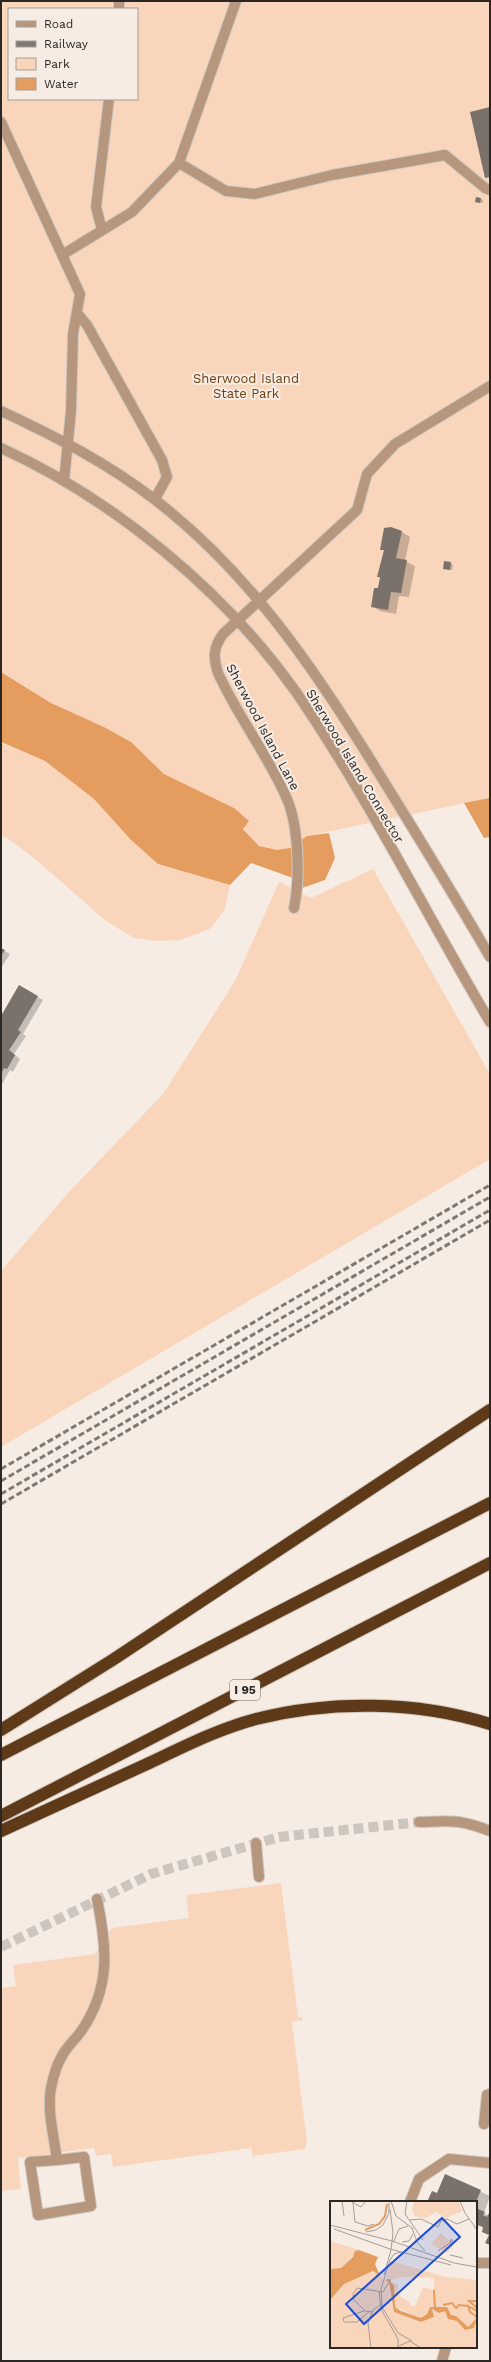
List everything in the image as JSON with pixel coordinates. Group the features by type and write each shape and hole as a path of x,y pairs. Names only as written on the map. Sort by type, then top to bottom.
{"highway":[{"path":"1,1730 120,1655 490,1410"},
{"path":"1,1755 490,1503"},
{"name":"I 95","path":"1,1816 490,1564"},
{"path":"1,1831 206,1736 230,1727 274,1715 331,1707 385,1707 435,1712 490,1724"}],"street":[{"path":"62,256 132,212 179,163 236,1"},
{"path":"102,230 96,207 109,100"},
{"path":"1,122 80,294 73,334 64,481"},
{"path":"179,163 226,191 255,194 332,175 445,155 485,188 490,190"},
{"path":"77,313 87,325 162,460 167,477 154,499"},
{"name":"Sherwood Island Lane","path":"294,908 297,891 296,840 288,800 222,684 214,663 214,652 217,642 357,510 367,474 395,444 490,386"},
{"name":"Sherwood Island Connector","path":"1,411 67,443 154,499 210,547 259,601 300,652 330,694 442,874 490,958"},
{"name":"Sherwood Island Connector","path":"1,448 64,481 107,508 148,538 188,574 237,622 295,691 333,749 490,1022"},
{"path":"420,1822 450,1819 468,1823 490,1831"},
{"path":"256,1843 258,1877"},
{"path":"57,2160 51,2114 51,2088 61,2056 82,2030 97,2004 105,1976 103,1930 97,1899"},
{"path":"484,2124 487,2095 490,2094"},
{"path":"84,2157 91,2206 38,2215 30,2162 57,2160 84,2157"},
{"path":"410,2201 419,2179 449,2159 490,2163"},
{"path":"477,2263 490,2263"},
{"path":"442,2361 446,2348"}],"green space":[{"name":"Sherwood Island State Park","path":"1,1 490,1 490,798 307,836 289,848 278,850 269,849 261,846 247,833 234,808 164,774 130,742 104,727 51,703 1,672"},
{"path":"1,743 45,761 94,799 131,840 158,864 230,885 225,909 210,929 180,940 156,941 134,938 106,921 34,858 6,837 1,836"},
{"path":"373,869 490,1074 490,1159 1,1447 1,1271 68,1193 163,1094 235,981 279,882 311,898"},
{"path":"281,1883 298,2017 302,2017 303,2020 292,2022 307,2142 305,2149 253,2156 251,2148 113,2167 111,2154 96,2156 94,2148 18,2158 21,2189 1,2191 1,1988 16,1986 13,1965 95,1954 112,1928 189,1918 186,1895"}],"water":[{"path":"1,672 51,703 104,727 131,742 164,774 234,808 249,821 243,829 259,846 277,850 290,848 307,836 329,833 335,858 325,880 299,889 293,878 251,863 230,885 158,864 131,840 94,799 45,761 1,742"},
{"path":"490,798 490,837 484,838 464,803"}],"building":[{"path":"490,107 490,177 485,178 470,112"},
{"path":"476,197 481,198 480,203 475,202"},
{"path":"391,527 402,531 396,558 407,560 401,593 391,592 388,610 371,607 374,588 378,588 380,577 377,577 384,550 380,550 384,528"},
{"path":"444,561 451,562 450,570 443,569"},
{"path":"1,948 5,950 1,956"},
{"path":"19,985 38,996 18,1030 21,1032 9,1050 15,1055 7,1069 4,1068 1,1074 1,1016"},
{"path":"445,2174 481,2190 476,2201 427,2201 432,2191 437,2193"},
{"path":"477,2208 485,2212 483,2215 487,2217 490,2211 490,2245 485,2243 489,2235 482,2232 483,2227 477,2224"}],"tunnel":[{"path":"1,1947 151,1874 279,1837 419,1822"}],"railway":[{"path":"1,1469 490,1185"},
{"path":"1,1481 490,1197"},
{"path":"1,1494 490,1210"},
{"path":"1,1504 490,1220"}]}
